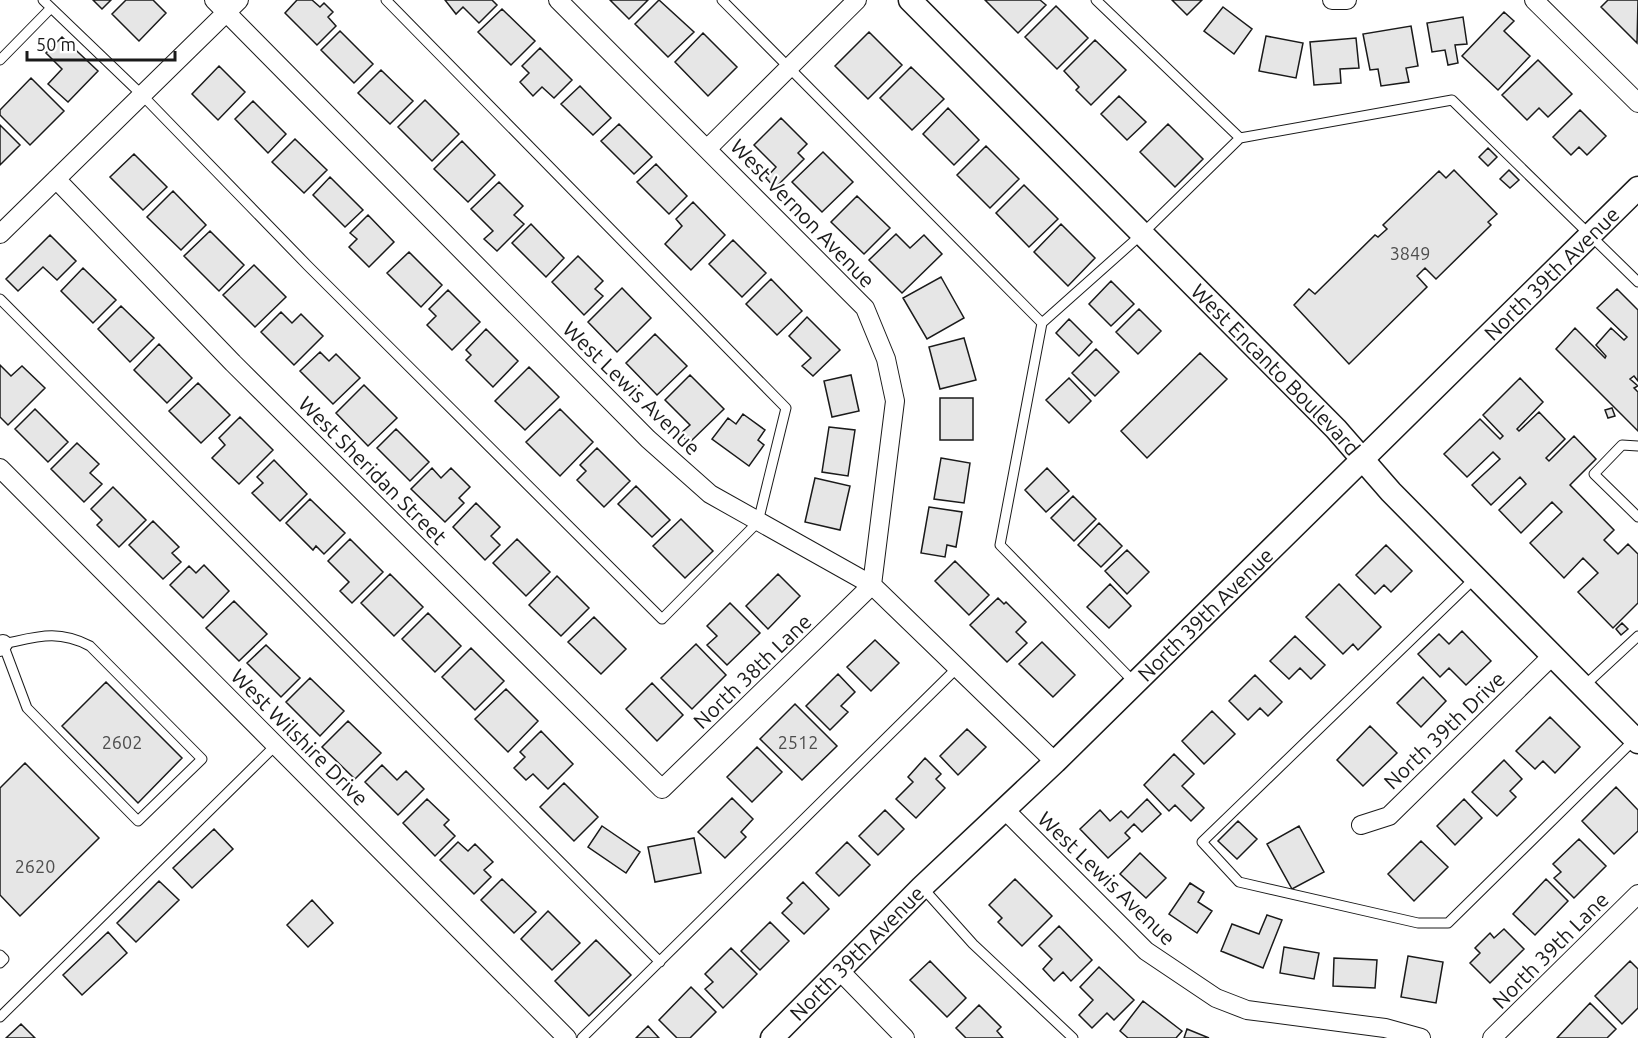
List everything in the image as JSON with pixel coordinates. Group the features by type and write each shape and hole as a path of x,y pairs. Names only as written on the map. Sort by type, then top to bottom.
{"street":[{"name":"West Vernon Avenue","path":"558,0 865,308 886,359 895,401 872,585"},
{"path":"708,148 857,0"},
{"name":"West Encanto Boulevard","path":"910,0 1336,429 1475,578 1637,741"},
{"path":"1332,0 1347,0"},
{"path":"1534,0 1638,103"},
{"name":"West Lewis Avenue","path":"226,4 648,440 710,494 872,585 1055,762"},
{"path":"0,234 142,95 226,4"},
{"name":"West Sheridan Street","path":"56,179 233,363 662,789"},
{"name":"North 39th Avenue","path":"771,1038 922,887 1055,762 1134,682 1592,237 1638,188"},
{"name":"West Wilshire Drive","path":"0,468 567,1038"},
{"name":"North 38th Lane","path":"662,789 872,585"},
{"name":"North 39th Drive","path":"1361,825 1389,816 1552,656"},
{"name":"West Lewis Avenue","path":"1005,810 1146,951 1216,998 1247,1010 1385,1028 1421,1038"},
{"name":"North 39th Lane","path":"1492,1038 1638,894"},
{"path":"839,970 905,1038"}],"lane":[{"path":"43,0 142,95 316,274 662,619 758,522 786,408 386,0"},
{"path":"722,0 1042,323"},
{"path":"1096,0 1239,138"},
{"path":"0,60 51,8"},
{"path":"1134,682 1000,545 1042,323 1143,233 1239,138 1452,100 1638,282"},
{"path":"0,299 660,962"},
{"path":"1638,446 1622,445 1594,474 1638,517"},
{"path":"1475,578 1202,842 1239,882 1418,923 1448,923 1637,741"},
{"path":"49,634 72,636 90,646 202,759 138,821 27,708 1,642 49,634"},
{"path":"1583,687 1638,636"},
{"path":"582,1038 957,668"},
{"path":"0,1017 276,745"},
{"path":"922,887 973,944 1072,1038"},
{"path":"0,955 4,959 0,963"}],"building":[{"path":"93,0 111,0 102,9"},
{"path":"126,0 153,0 166,13 139,41 112,14"},
{"path":"297,0 312,0 320,7 324,3 333,12 328,17 336,26 317,45 285,13"},
{"path":"445,0 492,0 497,5 479,23 463,7 456,14"},
{"path":"610,0 648,0 629,19"},
{"path":"659,0 694,32 668,57 635,24"},
{"path":"985,0 1040,0 1046,5 1018,33"},
{"path":"1172,0 1202,0 1187,15"},
{"path":"1608,0 1638,0 1637,43 1601,7"},
{"path":"1056,6 1088,38 1057,69 1025,37"},
{"path":"1223,7 1252,29 1234,54 1204,31"},
{"path":"502,9 535,41 511,65 478,32"},
{"path":"1504,12 1514,21 1504,31 1530,56 1498,90 1462,56"},
{"path":"1463,17 1467,44 1455,45 1458,63 1448,65 1445,50 1432,52 1427,23"},
{"path":"1411,26 1418,66 1406,68 1409,82 1381,86 1378,69 1370,70 1363,34"},
{"path":"340,31 373,64 354,83 321,50"},
{"path":"869,32 902,65 868,99 835,66"},
{"path":"703,33 737,67 708,96 675,62"},
{"path":"1266,36 1303,43 1296,78 1259,71"},
{"path":"62,37 98,71 68,102 48,84 62,69 46,53"},
{"path":"1356,38 1359,68 1340,69 1341,83 1314,85 1310,42"},
{"path":"1095,40 1126,70 1091,105 1076,90 1079,87 1064,71"},
{"path":"540,48 572,80 554,98 542,87 533,96 520,82 529,73 522,66"},
{"path":"1538,60 1572,94 1548,117 1539,108 1527,120 1502,95"},
{"path":"219,66 245,92 218,120 192,94"},
{"path":"911,67 944,99 912,130 880,98"},
{"path":"381,70 413,101 390,124 358,93"},
{"path":"31,78 64,111 30,145 0,115 0,110"},
{"path":"580,86 611,118 593,135 561,104"},
{"path":"1119,96 1146,122 1127,140 1101,114"},
{"path":"425,100 459,134 432,161 398,127"},
{"path":"253,101 286,134 268,153 235,119"},
{"path":"948,108 979,140 954,165 923,134"},
{"path":"1580,110 1606,136 1587,155 1579,147 1571,155 1553,137"},
{"path":"781,118 807,144 798,153 804,159 775,188 766,178 776,167 754,145"},
{"path":"619,124 652,157 634,174 601,141"},
{"path":"1168,124 1203,159 1175,187 1140,152"},
{"path":"0,125 20,145 0,165"},
{"path":"295,139 327,170 304,193 272,162"},
{"path":"462,141 495,175 468,202 434,169"},
{"path":"986,146 1019,179 990,208 957,175"},
{"path":"1488,148 1497,157 1488,166 1479,157"},
{"path":"823,152 853,182 822,212 792,182"},
{"path":"134,154 167,187 143,210 110,177"},
{"path":"656,164 687,196 669,214 637,182"},
{"path":"1454,170 1497,214 1488,222 1491,225 1436,279 1425,268 1417,276 1427,287 1349,364 1294,305 1309,289 1315,294 1375,235 1378,237 1387,229 1383,225 1439,171 1446,178"},
{"path":"1509,170 1519,180 1510,188 1500,179"},
{"path":"330,177 363,210 345,227 313,195"},
{"path":"499,182 523,206 514,215 524,224 497,251 484,239 493,231 471,209"},
{"path":"1024,185 1058,219 1029,247 996,213"},
{"path":"173,191 206,225 181,250 147,217"},
{"path":"857,196 890,228 864,254 831,222"},
{"path":"693,202 725,235 691,270 665,244 682,226 676,219"},
{"path":"368,215 394,242 369,267 349,247 357,239 350,233"},
{"path":"531,224 564,258 546,277 512,243"},
{"path":"1061,224 1095,258 1068,286 1034,252"},
{"path":"210,231 244,265 219,291 184,256"},
{"path":"896,234 910,248 924,235 942,254 902,293 869,260"},
{"path":"50,235 76,261 57,280 43,267 18,291 6,279"},
{"path":"733,240 766,273 742,297 709,264"},
{"path":"409,252 442,285 421,307 387,273"},
{"path":"578,256 603,281 595,289 603,296 584,315 552,282"},
{"path":"254,265 286,297 255,327 223,295"},
{"path":"83,268 116,300 93,323 61,291"},
{"path":"941,277 964,318 927,339 903,298"},
{"path":"771,279 802,311 777,335 746,304"},
{"path":"1111,281 1134,304 1111,326 1089,304"},
{"path":"622,288 651,318 617,352 588,322"},
{"path":"1617,289 1638,310 1638,381 1634,376 1630,379 1638,386 1634,388 1638,392 1638,431 1556,349 1575,328 1605,358 1606,356 1596,345 1611,328 1624,340 1627,337 1597,308"},
{"path":"448,290 480,322 452,350 427,325 436,316 429,309"},
{"path":"121,306 154,338 130,362 98,329"},
{"path":"1139,309 1161,331 1138,354 1116,332"},
{"path":"281,312 292,323 301,314 323,336 294,365 261,332"},
{"path":"807,317 840,350 813,376 802,366 811,358 789,336"},
{"path":"1069,319 1092,342 1079,356 1056,333"},
{"path":"486,329 518,361 493,387 466,360 471,355 466,350"},
{"path":"655,334 687,366 657,395 626,363"},
{"path":"964,338 976,380 940,389 929,347"},
{"path":"159,344 192,378 167,403 134,370"},
{"path":"1096,349 1119,372 1095,396 1072,373"},
{"path":"320,352 329,361 336,354 360,378 333,404 300,371"},
{"path":"1200,353 1227,379 1147,458 1121,431"},
{"path":"0,365 11,376 22,366 45,388 8,425 0,417"},
{"path":"529,367 559,397 525,430 495,401"},
{"path":"690,375 724,409 689,443 680,434 690,425 665,400"},
{"path":"851,375 859,411 832,417 824,381"},
{"path":"1069,378 1091,401 1069,423 1046,400"},
{"path":"1520,378 1543,402 1517,429 1519,431 1539,412 1565,439 1546,458 1549,461 1574,436 1596,459 1570,485 1614,530 1604,540 1618,554 1628,544 1638,554 1638,603 1613,628 1578,592 1598,573 1583,558 1564,578 1530,543 1562,512 1552,502 1521,533 1499,510 1526,484 1520,477 1491,505 1472,485 1500,459 1493,452 1467,477 1444,454 1480,419 1500,439 1503,436 1483,415"},
{"path":"198,383 230,415 201,443 169,411"},
{"path":"364,385 397,418 368,446 336,413"},
{"path":"940,398 973,398 973,440 940,440"},
{"path":"1612,408 1615,416 1608,418 1605,410"},
{"path":"35,409 68,442 48,462 15,429"},
{"path":"560,409 593,442 560,476 526,442"},
{"path":"743,414 765,430 758,440 764,445 749,466 712,439 728,418 736,424"},
{"path":"240,417 273,450 239,484 212,458 225,445 219,438"},
{"path":"829,427 855,430 848,476 822,472"},
{"path":"396,429 429,462 410,481 377,448"},
{"path":"77,443 99,464 90,473 102,484 84,502 51,469"},
{"path":"597,448 630,481 604,507 577,480 586,471 580,465"},
{"path":"941,458 970,463 964,503 934,499"},
{"path":"274,460 307,494 280,521 252,493 263,483 257,477"},
{"path":"432,468 441,478 451,468 470,487 459,498 464,503 445,522 411,489"},
{"path":"1047,468 1069,491 1046,512 1025,490"},
{"path":"815,478 850,486 840,530 805,522"},
{"path":"636,486 670,520 652,537 618,504"},
{"path":"113,487 146,520 119,547 97,525 102,520 91,509"},
{"path":"1073,496 1096,519 1074,541 1051,518"},
{"path":"310,499 345,533 324,554 316,546 313,550 286,523"},
{"path":"476,503 500,527 491,536 500,545 485,560 453,527"},
{"path":"929,507 962,512 956,547 947,545 945,557 921,553"},
{"path":"681,519 713,551 685,578 653,546"},
{"path":"153,521 179,547 172,553 181,562 163,579 129,545"},
{"path":"1099,523 1122,546 1101,567 1078,545"},
{"path":"350,539 383,572 352,603 340,591 349,582 328,561"},
{"path":"517,539 550,572 526,596 493,563"},
{"path":"1386,545 1412,571 1391,592 1384,585 1375,594 1356,575"},
{"path":"1127,550 1149,572 1127,594 1105,571"},
{"path":"955,561 989,595 969,615 935,581"},
{"path":"204,565 229,591 203,618 170,585 189,566 196,573"},
{"path":"390,574 423,607 394,636 361,603"},
{"path":"778,574 800,596 768,629 746,606"},
{"path":"557,576 589,608 561,636 529,605"},
{"path":"1110,584 1131,606 1109,628 1087,607"},
{"path":"1339,584 1381,627 1358,650 1353,644 1343,654 1306,617"},
{"path":"998,598 1004,604 1006,602 1026,622 1016,632 1027,643 1007,662 970,625"},
{"path":"234,601 267,634 239,661 206,628"},
{"path":"730,603 760,633 727,665 707,645 717,636 707,626"},
{"path":"428,613 461,646 435,672 402,639"},
{"path":"594,617 626,649 601,674 568,642"},
{"path":"1622,623 1628,629 1621,635 1616,629"},
{"path":"1462,631 1491,661 1466,685 1449,668 1440,677 1418,654 1439,634 1449,644"},
{"path":"1295,636 1325,665 1311,679 1300,668 1289,679 1270,661"},
{"path":"875,640 899,663 871,691 847,667"},
{"path":"1042,642 1075,675 1053,697 1019,664"},
{"path":"696,644 726,675 692,709 661,678"},
{"path":"266,645 300,678 281,697 247,663"},
{"path":"471,648 504,681 475,710 442,677"},
{"path":"838,674 855,692 841,706 848,712 830,730 806,706"},
{"path":"1255,675 1282,702 1268,716 1260,708 1248,720 1229,701"},
{"path":"1423,677 1446,701 1421,727 1397,703"},
{"path":"310,678 344,711 320,736 286,702"},
{"path":"106,682 182,758 138,803 62,726"},
{"path":"652,683 683,715 657,741 626,709"},
{"path":"506,689 538,721 508,752 475,719"},
{"path":"795,704 837,746 802,780 760,739"},
{"path":"1212,711 1235,734 1204,764 1182,741"},
{"path":"1550,717 1580,747 1555,773 1543,761 1535,769 1516,751"},
{"path":"348,721 381,753 355,779 322,747"},
{"path":"1370,726 1397,753 1363,786 1337,760"},
{"path":"967,729 986,747 958,775 940,756"},
{"path":"541,731 573,764 548,789 533,774 526,780 514,768 525,757 520,752"},
{"path":"757,747 782,772 752,802 727,777"},
{"path":"1174,754 1194,774 1182,786 1204,808 1191,821 1175,805 1169,811 1144,785"},
{"path":"925,758 941,774 936,779 945,788 916,818 896,799 913,782 908,777"},
{"path":"1504,760 1522,779 1510,791 1516,797 1497,816 1472,792"},
{"path":"25,763 99,838 20,916 0,895 0,788"},
{"path":"382,765 397,780 406,771 424,789 398,815 365,782"},
{"path":"564,783 598,817 574,841 540,807"},
{"path":"1616,787 1638,810 1638,831 1614,854 1582,821"},
{"path":"732,798 753,819 741,832 746,837 725,858 698,832"},
{"path":"427,799 449,820 444,825 455,836 435,856 403,823"},
{"path":"1147,799 1161,814 1142,832 1134,824 1125,833 1130,838 1108,858 1080,829 1100,810 1110,821 1121,811 1128,818"},
{"path":"1464,799 1482,818 1455,845 1437,826"},
{"path":"885,810 904,829 878,855 859,836"},
{"path":"1238,821 1257,839 1237,859 1218,841"},
{"path":"602,826 640,852 626,873 588,847"},
{"path":"1299,826 1324,872 1292,889 1267,844"},
{"path":"214,829 233,849 192,888 173,868"},
{"path":"694,838 701,873 655,882 648,847"},
{"path":"1579,839 1606,866 1574,898 1554,878 1561,872 1553,864"},
{"path":"1421,841 1448,867 1414,901 1388,874"},
{"path":"458,842 468,851 475,844 493,862 484,870 491,877 474,894 440,860"},
{"path":"847,842 870,865 839,896 816,873"},
{"path":"1140,853 1166,878 1146,898 1120,874"},
{"path":"502,879 536,912 514,933 481,900"},
{"path":"1015,879 1052,916 1022,946 998,922 1002,918 989,905"},
{"path":"1546,879 1568,901 1535,935 1513,914"},
{"path":"159,881 179,900 136,942 117,923"},
{"path":"803,882 829,909 804,934 782,913 792,903 787,898"},
{"path":"1190,883 1204,892 1198,902 1212,911 1197,933 1169,914"},
{"path":"312,900 333,923 308,947 287,925"},
{"path":"548,911 580,943 552,970 521,939"},
{"path":"1267,915 1282,920 1263,968 1221,951 1232,924 1259,934"},
{"path":"770,922 789,941 760,970 741,951"},
{"path":"1059,926 1092,960 1071,981 1063,972 1054,981 1043,969 1052,959 1039,946"},
{"path":"1504,929 1524,949 1490,983 1470,963 1480,953 1475,948 1490,933 1494,938"},
{"path":"108,932 127,953 82,995 63,975"},
{"path":"596,940 631,975 589,1016 555,981"},
{"path":"1284,947 1319,953 1314,979 1280,973"},
{"path":"731,948 757,974 723,1008 705,989 713,982 705,974"},
{"path":"1408,956 1443,962 1436,1003 1401,997"},
{"path":"1334,958 1377,960 1375,988 1333,986"},
{"path":"930,961 966,998 947,1017 910,980"},
{"path":"1630,961 1638,969 1638,1008 1622,1024 1595,996"},
{"path":"1099,967 1134,1000 1114,1020 1107,1013 1092,1028 1079,1015 1093,1000 1080,987"},
{"path":"691,987 716,1012 690,1038 677,1038 659,1020"},
{"path":"1143,1001 1182,1031 1176,1038 1128,1038 1120,1031"},
{"path":"1590,1003 1616,1029 1607,1038 1557,1038"},
{"path":"979,1005 1001,1027 997,1031 1003,1038 966,1038 956,1028"},
{"path":"21,1024 35,1038 6,1038"},
{"path":"648,1026 659,1038 636,1038"},
{"path":"1187,1029 1209,1038 1184,1038"}]}
